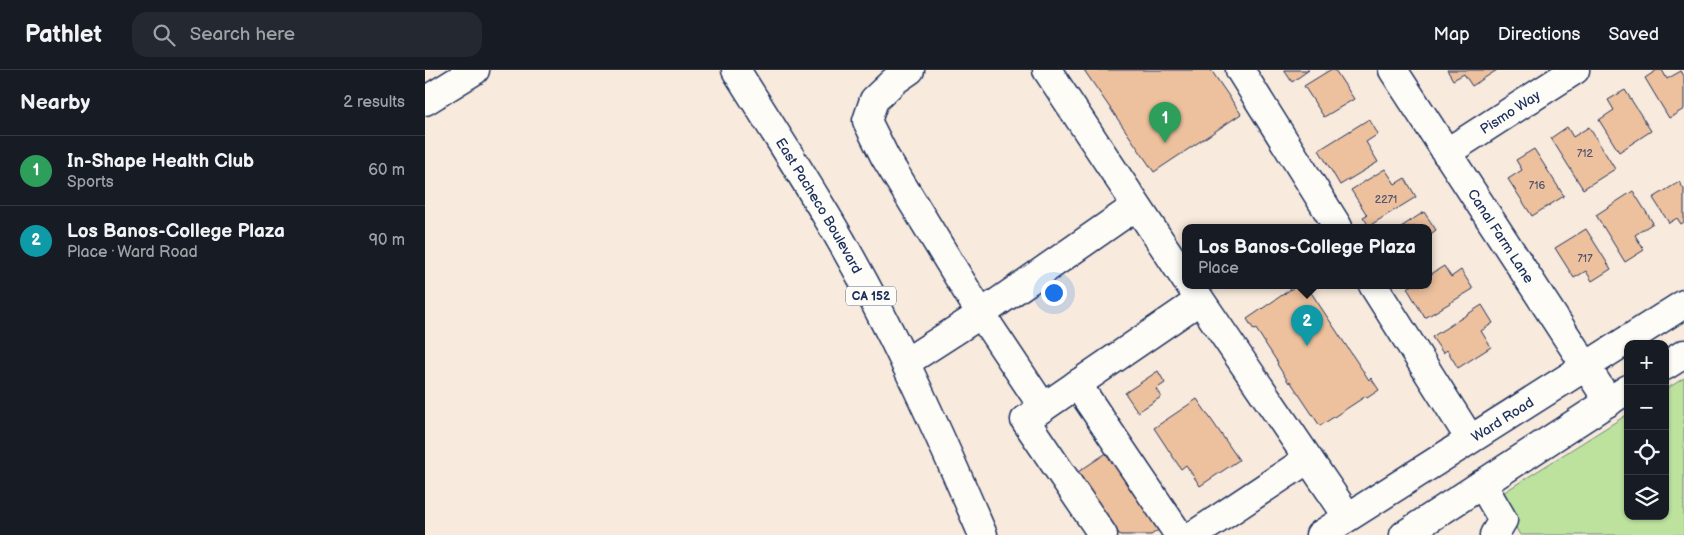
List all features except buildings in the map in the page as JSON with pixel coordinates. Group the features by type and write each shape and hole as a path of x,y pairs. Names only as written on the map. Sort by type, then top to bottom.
{"main road":[{"path":"425,101 475,70"},
{"name":"East Pacheco Boulevard","path":"736,70 827,215 887,326 953,464 983,535"},
{"path":"910,70 894,80 874,100 867,121 885,157 981,314 1043,407"},
{"path":"1047,70 1182,273"},
{"path":"1240,70 1336,224"},
{"name":"Canal Farm Lane","path":"1393,70 1585,366 1618,396"},
{"name":"Pismo Way","path":"1446,153 1575,70"},
{"path":"905,363 981,314 1136,206"},
{"path":"1103,535 1025,420 1077,384 1191,289"},
{"path":"1193,289 1348,517"},
{"path":"1376,289 1470,440"},
{"name":"Ward Road","path":"1320,535 1684,304"},
{"path":"1669,363 1684,354"},
{"path":"1077,384 1179,535"},
{"path":"1404,535 1618,396"},
{"path":"1194,535 1308,459"},
{"path":"1482,484 1503,520 1494,535"}],"green space":[{"path":"1684,378 1684,535 1520,535 1498,496 1624,417 1624,520 1669,520 1669,387"}],"place":[{"name":"In-Shape Health Club","path":"1165,143"},
{"name":"Los Banos-College Plaza","path":"1307,346"}]}
